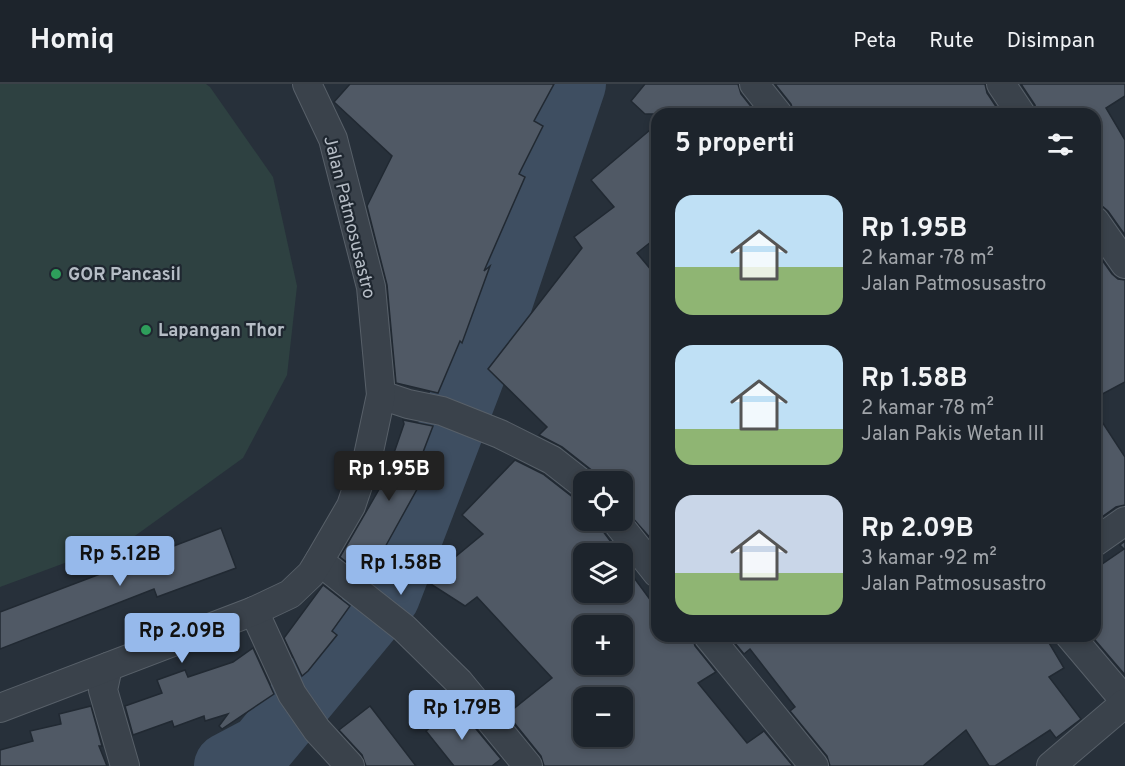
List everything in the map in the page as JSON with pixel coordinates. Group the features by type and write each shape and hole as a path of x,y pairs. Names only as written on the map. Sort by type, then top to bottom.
{"street":[{"name":"Jalan Patmosusastro","path":"0,708 254,611 291,594 311,574 351,506 368,456 381,395 371,287 333,138 307,84"},
{"path":"754,84 772,108"},
{"path":"1001,84 1018,108"},
{"path":"1101,230 1125,264"},
{"path":"381,395 408,404 442,411 500,434 552,460 573,476"},
{"path":"624,531 651,565"},
{"path":"319,561 404,628 459,682 528,766"},
{"path":"254,611 292,694 317,730 350,766"},
{"path":"713,642 814,766"},
{"path":"1051,766 1125,702 1075,642"},
{"path":"108,667 103,690 125,766"}],"shaded area":[{"name":"Lapangan Thor","path":"0,84 206,84 273,177 297,286 287,375 243,458 132,538 0,587"}],"building":[{"path":"350,84 554,84 534,121 543,126 519,174 525,177 484,271 490,266 462,343 460,341 438,393 396,383 387,285 367,206 392,156 334,102"},
{"path":"645,84 738,84 741,94 752,108 651,108 651,114 645,114 631,101"},
{"path":"775,84 985,84 987,93 997,108 792,108"},
{"path":"1021,84 1125,84 1125,96 1106,108 1125,140 1125,235 1108,211 1101,206 1101,108 1036,108"},
{"path":"651,129 651,242 637,253 651,270 651,539 633,518 633,471 593,471 562,447 539,435 547,427 488,369 582,248 574,237 614,207 591,180"},
{"path":"1101,258 1112,274 1118,279 1125,280 1125,382 1101,395"},
{"path":"403,420 433,426 417,468 426,473 384,549 386,551 371,581 340,557 385,479 404,424"},
{"path":"1101,420 1125,457 1125,505 1116,507 1101,518"},
{"path":"515,460 543,474 573,497 573,531 603,531 612,543 573,543 573,603 633,603 633,576 651,601 651,642 694,642 716,672 698,683 747,743 764,731 793,766 544,766 541,756 507,714 552,678 477,597 465,606 426,581 483,534 462,515"},
{"path":"221,528 236,568 157,597 154,589 0,649 0,612"},
{"path":"1125,541 1125,675 1097,642 1101,642 1101,565 1124,549 1120,545"},
{"path":"323,585 350,606 332,631 337,635 302,676 284,638"},
{"path":"734,642 1049,642 1064,668 1049,677 1081,719 1056,738 1050,730 995,766 989,766 966,730 923,766 830,766 827,756 790,711 795,707 750,649 744,654"},
{"path":"253,648 274,694 222,729 219,726 228,714 205,721 204,716 174,727 172,721 133,735 125,706 162,693 157,680 185,670 188,677 233,662"},
{"path":"91,706 102,746 99,746 107,766 0,766 0,750 33,741 30,731 61,724 59,714"},
{"path":"370,706 416,766 366,766 362,755 339,730"},
{"path":"457,706 501,759 492,766 454,766 426,731"}],"waterway":[{"path":"227,766 261,748 387,596 498,307 573,84"}],"place":[{"name":"GOR Pancasil","path":"56,274"},
{"name":"Lapangan Thor","path":"146,330"}]}
